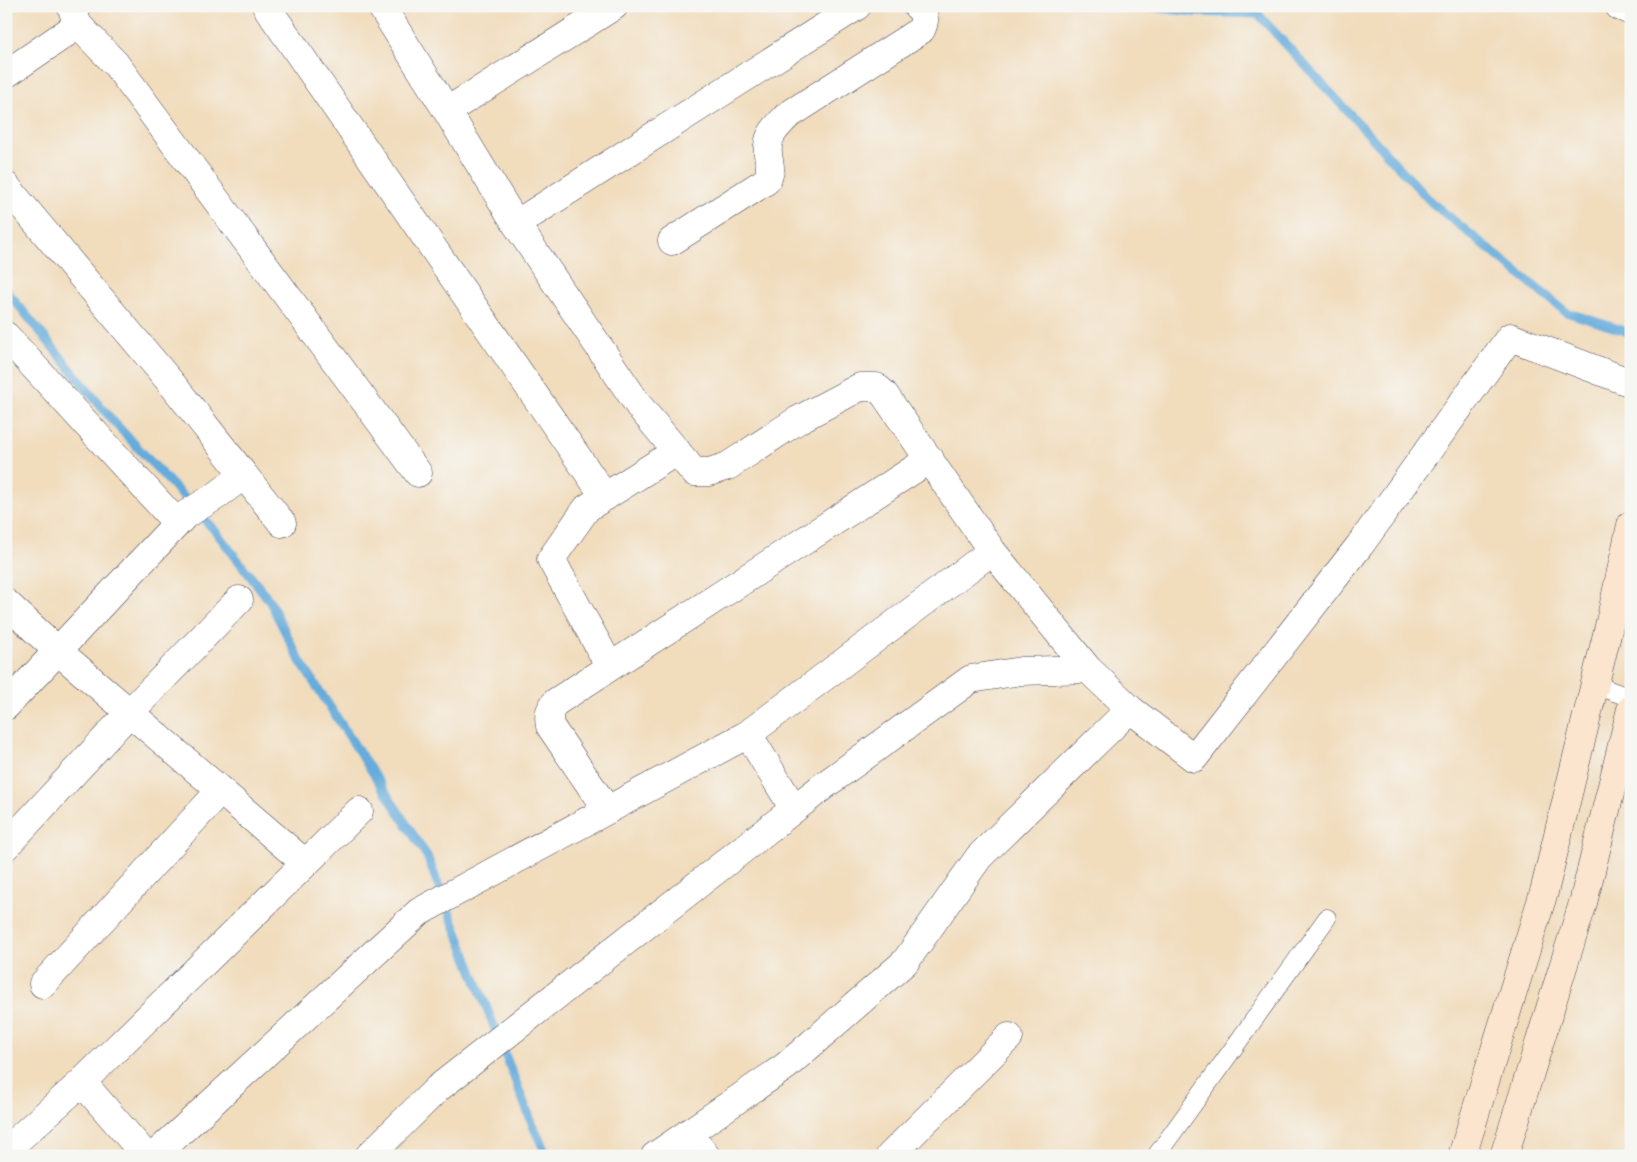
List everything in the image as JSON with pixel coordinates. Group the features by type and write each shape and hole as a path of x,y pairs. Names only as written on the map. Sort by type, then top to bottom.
{"main road":[{"path":"1462,1156 1544,892 1610,622 1631,525"},
{"path":"1504,1156 1583,903 1631,709"}],"street":[{"path":"266,6 605,497"},
{"path":"381,6 516,224 639,406 694,472 709,472 728,466 798,420 860,387 876,387 884,394 992,551 1088,669 1130,709 1194,758 1360,545 1510,337 1631,383"},
{"path":"447,110 614,6"},
{"path":"516,224 857,6"},
{"path":"672,241 766,181 771,173 768,146 773,131 787,116 921,30 924,24 923,11 917,6"},
{"path":"1619,6 1631,11"},
{"path":"6,74 75,16 115,63 418,473"},
{"path":"6,186 172,384 282,523"},
{"path":"6,336 181,519"},
{"path":"610,667 551,559 587,508 677,451"},
{"path":"607,810 550,726 548,718 550,710 556,702 930,460"},
{"path":"6,706 181,519 244,475"},
{"path":"154,1156 419,912 748,734 992,551"},
{"path":"6,846 130,712 240,600"},
{"path":"6,603 305,864"},
{"path":"369,1156 437,1089 826,784 971,679 1021,671 1088,669"},
{"path":"654,1156 786,1066 905,962 978,857 1130,709"},
{"path":"748,734 794,809"},
{"path":"44,984 220,791"},
{"path":"6,1150 82,1082 359,811"},
{"path":"890,1156 1009,1037"},
{"path":"82,1082 146,1156"},
{"path":"688,1133 706,1156"}],"lane":[{"path":"1595,685 1631,698"},
{"path":"1156,1156 1327,918"}],"waterway":[{"path":"1143,6 1192,12 1258,14 1431,202 1566,312 1631,333"},
{"path":"6,290 113,421 216,532 269,600 300,661 427,856 534,1128 547,1156"}]}
